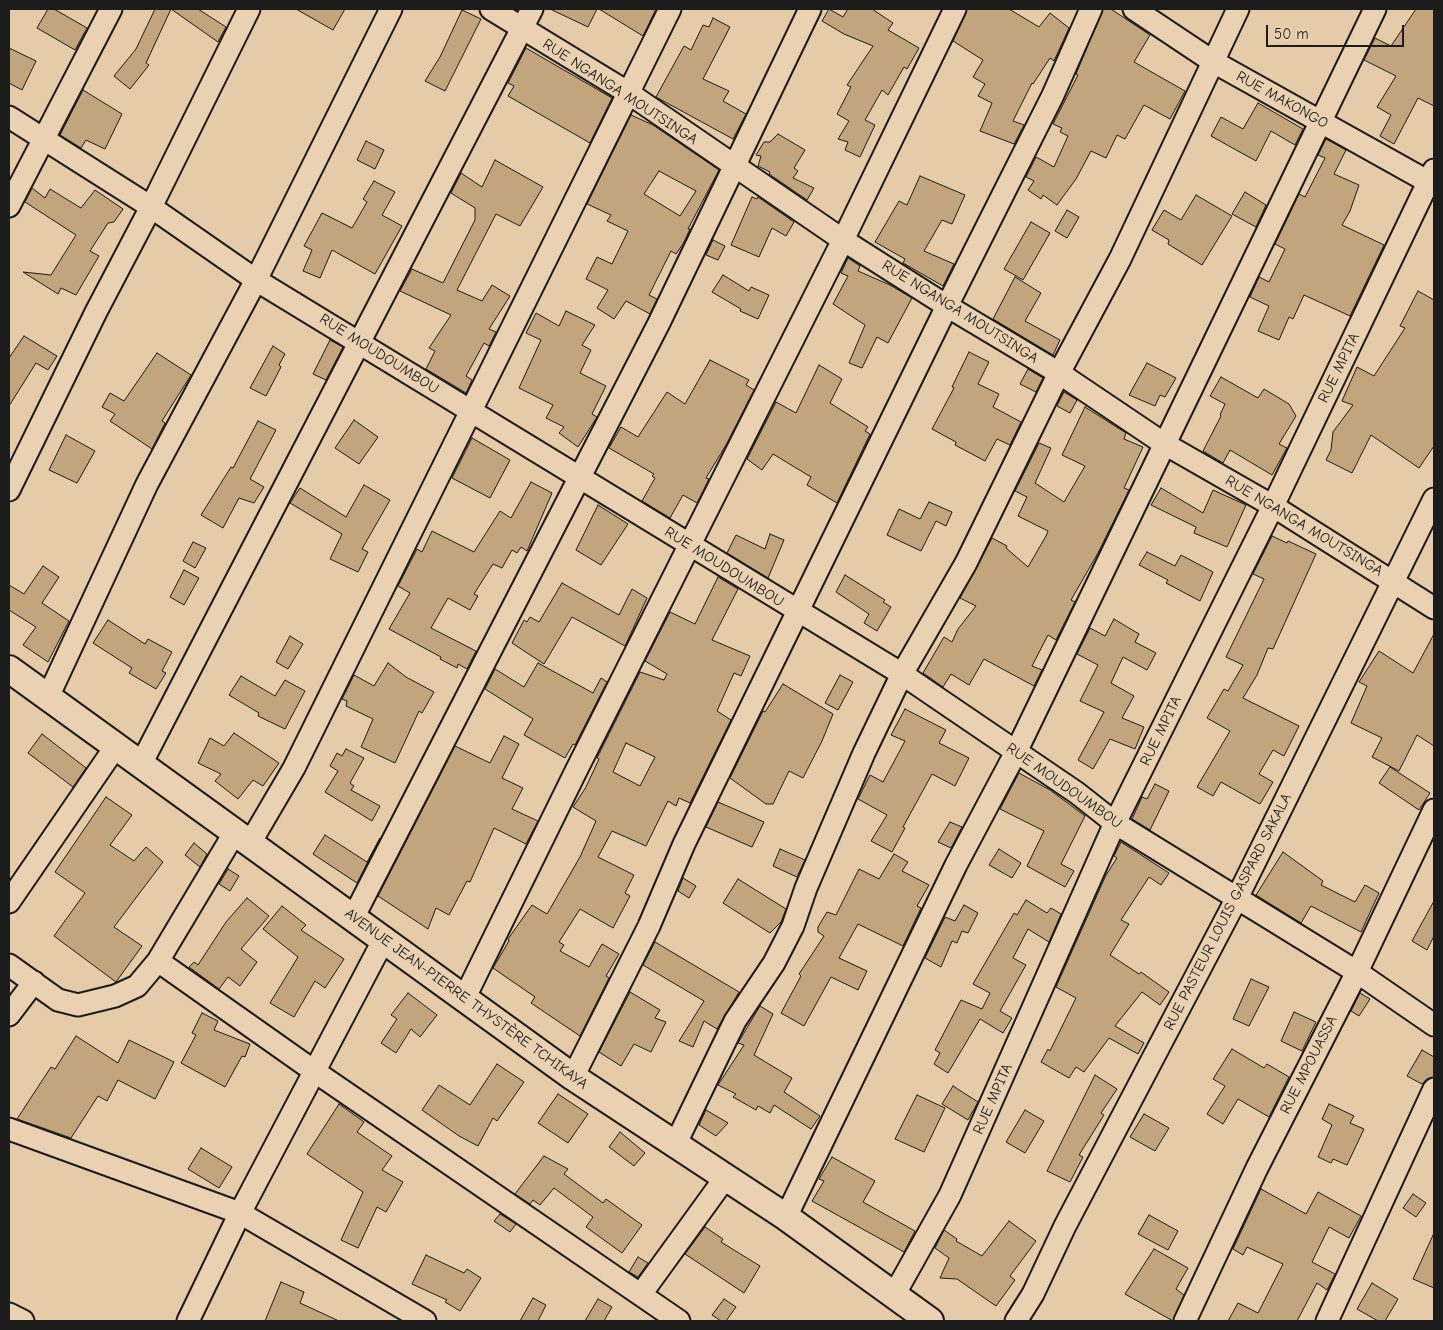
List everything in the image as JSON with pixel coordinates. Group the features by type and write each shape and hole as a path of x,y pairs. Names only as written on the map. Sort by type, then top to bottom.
{"street":[{"path":"9,206 42,139 111,9"},
{"path":"9,490 96,312 151,207 249,9"},
{"path":"48,697 147,484 256,280 391,9"},
{"name":"RUE NGANGA MOUTSINGA","path":"491,9 627,92 844,240 947,306 1059,373 1163,443 1273,506 1434,608"},
{"path":"141,764 532,9"},
{"path":"9,965 58,1000 78,1005 116,996 136,986 158,961 242,838 294,768 472,412 627,92 670,9"},
{"path":"354,918 582,477 735,167 810,9"},
{"path":"465,997 576,771 844,240 955,9"},
{"path":"573,1077 649,926 684,844 947,306 1053,96 1091,9"},
{"name":"RUE MAKONGO","path":"1134,9 1212,61 1432,178"},
{"path":"675,1145 735,1021 774,963 794,926 806,888 864,753 902,674 966,563 1059,373 1120,259 1238,9"},
{"path":"786,1217 956,865 1016,752 1163,443 1375,9"},
{"name":"RUE MOUDOUMBOU","path":"9,117 151,207 256,280 582,477 690,546 902,674 1076,793 1114,823 1357,972 1434,1025"},
{"name":"RUE MPITA","path":"894,1295 950,1194 1114,823 1273,506 1432,178"},
{"name":"RUE PASTEUR LOUIS GASPARD SAKALA","path":"1016,1321 1034,1294 1065,1226 1236,898 1392,580 1434,499"},
{"name":"AVENUE JEAN-PIERRE THYSTÈRE TCHIKAYA","path":"9,668 573,1077 786,1217 930,1321"},
{"path":"9,902 116,746"},
{"name":"RUE MPOUASSA","path":"1185,1321 1257,1168 1357,972 1434,810"},
{"path":"188,1321 240,1213 384,940"},
{"path":"158,961 314,1072 679,1321"},
{"path":"9,1015 34,982"},
{"path":"1328,1321 1434,1090"},
{"path":"9,1128 240,1213 426,1321"},
{"path":"641,1294 725,1178"},
{"path":"9,1314 23,1321"}],"building":[{"path":"48,9 54,9 87,28 75,50 37,28"},
{"path":"155,9 171,9 146,63 149,65 130,89 114,76 136,49"},
{"path":"171,9 198,9 226,27 218,42"},
{"path":"296,9 345,9 333,30"},
{"path":"550,9 597,9 588,27"},
{"path":"599,9 656,9 643,36"},
{"path":"829,9 843,17 848,9 872,9 893,23 888,30 919,48 907,69 904,67 888,95 882,90 865,120 875,125 860,157 845,150 848,142 838,139 849,121 837,114 851,87 847,85 873,46 844,34 822,21"},
{"path":"967,9 1009,9 1039,27 1050,13 1069,28 1054,61 1050,58 1032,83 1013,121 1024,125 1014,144 980,131 992,103 978,96 985,84 973,77 983,60 953,41"},
{"path":"1103,9 1111,9 1150,35 1134,62 1185,91 1170,119 1144,105 1125,139 1117,135 1106,158 1091,151 1076,179 1057,205 1043,195 1041,199 1028,190 1034,181 1026,177 1036,157 1054,167 1068,136 1060,132 1062,128 1053,124 1078,75 1076,74"},
{"path":"1416,9 1434,9 1434,106 1418,98 1394,144 1380,136 1391,115 1377,107 1396,76 1364,60 1375,38 1391,46"},
{"path":"462,10 481,19 445,91 425,81 440,57"},
{"path":"713,18 730,27 703,79 729,91 723,101 746,114 733,139 656,97 684,46 691,50 703,25 709,27"},
{"path":"9,48 36,61 22,90 9,83"},
{"path":"526,48 612,98 590,143 508,96 514,86 508,83"},
{"path":"83,90 122,114 105,149 86,140 81,148 60,135"},
{"path":"1258,103 1303,129 1295,145 1271,131 1256,161 1211,136 1221,117 1243,129"},
{"path":"631,115 653,125 719,170 688,229 690,229 683,244 676,254 671,251 649,295 657,299 650,314 626,301 614,319 597,308 608,290 586,279 597,257 612,264 628,231 607,221 611,215 587,204","holes":["659,171 696,191 680,216 644,194"]},
{"path":"778,134 805,150 794,168 798,171 793,178 814,188 807,200 769,174 770,172 758,166 761,156 756,155 764,142 770,142"},
{"path":"1326,139 1346,150 1334,174 1359,185 1350,211 1342,225 1384,245 1350,316 1304,295 1293,319 1289,317 1279,340 1258,331 1269,306 1250,297 1259,277 1269,282 1285,249 1275,244 1299,194 1305,197 1325,158 1318,155"},
{"path":"366,141 384,150 375,169 357,160"},
{"path":"495,160 543,187 520,226 496,214 457,290 482,301 492,285 510,296 489,329 496,332 489,346 484,343 466,376 472,380 466,393 426,369 435,351 429,348 451,315 400,291 412,269 443,283 475,220 475,208 451,193 461,173 482,187"},
{"path":"920,176 965,195 952,224 942,220 924,251 954,264 943,286 903,263 905,259 875,242 899,201 907,205"},
{"path":"374,181 395,192 382,215 402,226 375,274 332,250 320,278 303,271 312,250 304,246 322,213 352,228 367,202 363,199"},
{"path":"32,188 45,198 50,189 81,208 95,190 123,209 114,222 108,223 90,251 99,256 76,295 61,288 58,294 23,272 51,275 76,235 25,202"},
{"path":"1245,192 1266,205 1256,227 1232,214"},
{"path":"1196,195 1232,216 1202,265 1168,244 1169,240 1152,230 1164,210 1181,220"},
{"path":"752,197 757,199 758,197 794,222 786,236 772,228 759,257 731,245"},
{"path":"1067,210 1079,217 1067,238 1055,231"},
{"path":"1031,222 1050,233 1023,280 1004,269"},
{"path":"713,240 725,246 718,260 706,255"},
{"path":"848,258 860,266 858,271 890,285 912,298 888,343 877,337 862,368 849,363 865,325 833,304 848,276 841,273"},
{"path":"723,275 749,291 751,287 769,295 758,319 740,311 741,309 712,292"},
{"path":"1015,277 1041,293 1025,321 1060,340 1053,355 993,319"},
{"path":"1418,291 1434,300 1434,446 1419,468 1371,435 1352,473 1326,460 1331,450 1333,432 1353,405 1342,401 1357,367 1374,376 1405,328 1400,326"},
{"path":"566,311 595,325 582,345 591,350 580,373 606,386 592,414 597,417 578,447 559,433 564,427 546,418 553,405 519,388 541,340 526,333 536,313 559,326"},
{"path":"24,336 57,356 48,370 36,363 9,406 9,358"},
{"path":"330,340 343,347 326,380 313,374"},
{"path":"273,346 285,354 279,365 281,367 266,396 250,388"},
{"path":"969,352 989,362 978,384 999,394 993,407 1021,422 1010,445 997,439 985,461 955,445 956,442 932,429 954,388 952,387"},
{"path":"157,353 191,375 162,421 165,423 152,449 110,421 115,414 102,407 110,393 124,401"},
{"path":"710,360 749,380 746,385 754,390 726,445 706,478 709,479 697,503 683,495 670,518 642,501 655,478 652,476 654,474 609,448 621,427 638,437 667,392 685,404"},
{"path":"1147,363 1176,378 1165,397 1160,395 1155,406 1129,395"},
{"path":"819,365 842,379 830,403 868,427 865,431 870,434 837,503 807,485 811,477 773,454 762,470 747,459 776,402 796,413"},
{"path":"1028,369 1043,378 1036,392 1020,384"},
{"path":"1221,377 1258,398 1264,389 1289,404 1296,416 1279,444 1287,448 1272,475 1230,450 1223,463 1203,451 1225,404 1210,396"},
{"path":"1064,392 1077,400 1070,413 1057,406"},
{"path":"1085,407 1126,433 1124,439 1143,447 1124,488 1129,490 1098,553 1071,600 1075,602 1056,640 1048,635 1032,666 1042,670 1034,686 984,659 969,685 951,674 943,687 923,673 944,637 952,642 958,629 976,606 960,598 992,538 1007,546 1006,548 1028,567 1048,531 1018,516 1027,497 1015,491 1039,443 1051,448 1035,483 1064,502 1085,466 1062,455"},
{"path":"354,420 378,437 359,464 335,448"},
{"path":"258,421 276,430 250,479 264,487 254,503 239,498 223,528 201,515 231,467 233,468"},
{"path":"66,435 95,451 77,483 49,470"},
{"path":"472,438 510,460 490,498 452,478"},
{"path":"531,482 552,493 527,551 521,547 517,553 512,550 502,568 493,564 474,594 478,596 470,610 448,598 431,628 476,651 467,669 458,664 457,668 440,659 441,657 389,629 410,593 398,586 417,549 422,552 432,531 474,552 500,511 511,518"},
{"path":"364,485 390,500 362,549 368,552 358,572 330,559 342,534 290,503 300,488 346,517"},
{"path":"1161,488 1203,513 1213,490 1246,505 1227,547 1194,533 1196,527 1151,505"},
{"path":"929,502 952,512 946,526 936,521 921,551 887,535 899,509 920,519"},
{"path":"598,505 628,524 601,565 576,550"},
{"path":"770,534 784,540 768,578 727,553 736,535 765,549"},
{"path":"1272,536 1316,554 1273,649 1268,648 1257,675 1243,698 1299,726 1284,756 1273,750 1259,774 1273,782 1260,804 1221,782 1213,796 1197,787 1230,731 1207,718 1224,689 1228,691 1243,665 1226,657 1264,579 1253,574"},
{"path":"193,542 206,548 195,568 183,561"},
{"path":"1147,552 1175,566 1181,555 1213,572 1200,601 1166,583 1168,580 1139,565"},
{"path":"43,566 59,577 42,603 69,621 48,662 23,645 36,627 9,610 9,585 24,594"},
{"path":"184,570 199,578 184,605 170,597"},
{"path":"845,575 885,600 883,602 891,607 877,631 864,623 869,614 836,592"},
{"path":"718,577 738,589 712,640 750,656 741,676 734,673 717,711 731,720 690,803 679,798 676,806 668,801 646,846 612,831 598,857 634,875 625,893 630,896 613,928 580,909 559,942 564,945 560,951 589,967 602,944 619,954 606,976 609,978 580,1036 531,1003 535,997 493,968 509,941 508,939 532,905 547,914 580,857 596,821 573,807 586,787 599,759 597,758 640,672 664,680 667,674 645,661 670,612 695,624","holes":["626,743 655,757 640,786 613,772"]},
{"path":"562,583 619,615 632,589 647,598 625,646 572,617 544,664 512,643 524,620 527,622 530,617 539,622"},
{"path":"1114,619 1139,634 1135,642 1156,653 1147,670 1123,657 1111,683 1134,696 1122,718 1144,727 1135,749 1110,739 1093,769 1078,760 1104,712 1080,701 1098,665 1077,654 1090,628 1105,636"},
{"path":"108,620 145,644 148,639 172,652 162,671 166,673 156,689 129,673 132,668 93,643"},
{"path":"1434,634 1434,746 1417,735 1399,771 1372,757 1382,738 1351,723 1367,686 1359,682 1379,651 1413,673"},
{"path":"290,636 303,644 288,669 276,662"},
{"path":"388,663 406,677 434,692 422,713 419,711 395,763 361,747 373,719 346,706 347,701 342,699 354,675 374,686"},
{"path":"538,663 593,693 601,678 607,682 575,745 573,744 565,758 524,735 533,719 485,689 495,669 524,687"},
{"path":"840,675 853,682 838,710 825,703"},
{"path":"241,676 275,696 285,680 305,691 285,729 258,716 259,713 229,695"},
{"path":"783,684 833,714 803,778 789,771 773,804 766,804 730,778 763,711 765,712"},
{"path":"905,709 946,730 939,743 969,758 955,786 932,774 903,827 905,828 892,852 871,841 887,815 858,799 870,775 883,782 905,741 891,735"},
{"path":"234,733 279,763 263,786 253,780 238,799 215,781 221,774 198,763 210,738 224,746"},
{"path":"42,734 86,768 73,787 28,753"},
{"path":"504,736 519,744 502,778 523,788 512,809 538,821 526,844 494,828 470,882 467,881 449,915 436,908 428,929 378,896 455,746 490,763"},
{"path":"346,749 364,758 350,783 354,786 351,790 380,806 372,821 325,792 338,771 330,766 337,753 342,756"},
{"path":"1390,767 1430,793 1419,810 1379,783"},
{"path":"1019,773 1050,790 1085,816 1061,864 1074,871 1065,887 1027,866 1044,831 1000,809"},
{"path":"1155,784 1169,791 1150,830 1132,819 1142,797 1147,799"},
{"path":"106,797 132,815 110,845 134,861 146,847 163,862 114,927 142,946 116,982 54,936 85,893 55,872"},
{"path":"718,802 764,822 752,847 706,827"},
{"path":"950,822 962,827 951,848 938,842"},
{"path":"325,835 367,862 380,838 357,883 313,854"},
{"path":"1121,842 1169,873 1161,885 1149,877 1121,920 1129,924 1110,955 1139,974 1141,972 1169,992 1160,1005 1142,992 1115,1026 1144,1043 1138,1054 1109,1038 1084,1072 1076,1067 1069,1078 1041,1062 1048,1049 1050,1051 1076,998 1056,987 1106,875 1117,858 1114,856"},
{"path":"194,843 207,854 200,867 185,855"},
{"path":"780,849 805,860 797,877 773,866"},
{"path":"999,849 1021,863 1012,878 989,865"},
{"path":"1283,852 1323,881 1321,885 1355,902 1365,885 1379,893 1361,932 1311,906 1301,923 1256,895"},
{"path":"894,854 908,862 902,871 929,885 917,906 921,908 903,946 858,924 839,958 867,971 858,990 831,977 804,1026 781,1013 801,976 799,974 824,936 818,932 818,927 827,912 836,915 859,869 879,879"},
{"path":"228,869 239,876 230,891 219,884"},
{"path":"683,878 696,886 689,898 678,891"},
{"path":"738,879 786,909 781,922 770,933 723,903"},
{"path":"247,898 269,916 241,949 257,962 240,986 228,977 219,989 189,967 194,962 198,965 226,922"},
{"path":"1026,900 1047,913 1051,908 1061,914 1049,942 1028,929 1013,958 1026,965 1000,1011 1012,1018 1003,1033 980,1019 948,1073 934,1064 940,1053 935,1050 961,1000 982,1009 990,993 973,984 1014,913 1017,915"},
{"path":"1434,901 1434,936 1427,950 1412,941"},
{"path":"964,905 978,913 968,933 962,931 957,943 952,941 941,967 925,958 945,917 955,921"},
{"path":"282,906 306,925 301,930 344,959 325,988 315,981 294,1017 270,1003 298,957 263,929"},
{"path":"655,942 739,992 717,1029 704,1021 693,1047 679,1041 704,1001 643,965"},
{"path":"1251,979 1269,987 1249,1026 1233,1019"},
{"path":"630,992 660,1010 655,1018 666,1022 651,1052 634,1044 621,1066 599,1052"},
{"path":"408,993 437,1015 420,1037 411,1029 396,1053 381,1043 397,1019 391,1015"},
{"path":"1360,993 1370,999 1359,1016 1351,1011"},
{"path":"760,1006 773,1014 754,1055 792,1078 784,1092 820,1116 811,1129 774,1105 770,1113 758,1106 756,1110 733,1097 736,1094 718,1085 744,1045 738,1043"},
{"path":"1294,1012 1316,1022 1302,1051 1281,1041"},
{"path":"202,1013 218,1021 214,1030 250,1044 245,1057 242,1056 225,1087 181,1063 196,1035 192,1033"},
{"path":"76,1036 118,1063 129,1040 174,1062 155,1099 118,1080 107,1101 98,1096 71,1138 17,1119 51,1067 55,1069"},
{"path":"1232,1049 1264,1068 1267,1064 1289,1077 1269,1117 1238,1099 1223,1124 1207,1114 1225,1086 1213,1079"},
{"path":"1422,1050 1434,1057 1434,1077 1427,1079 1422,1084 1407,1076"},
{"path":"497,1064 524,1082 497,1121 493,1118 478,1146 459,1136 422,1110 439,1085 470,1105"},
{"path":"1095,1075 1117,1089 1101,1113 1104,1115 1079,1155 1083,1157 1070,1182 1047,1171"},
{"path":"953,1086 978,1102 968,1120 942,1104"},
{"path":"558,1094 588,1114 568,1143 538,1123"},
{"path":"917,1095 945,1108 924,1152 895,1139"},
{"path":"339,1104 364,1122 357,1132 392,1156 382,1170 403,1182 386,1212 377,1207 358,1248 341,1240 363,1192 307,1154"},
{"path":"1329,1104 1354,1116 1350,1123 1364,1129 1347,1165 1333,1159 1331,1163 1318,1157 1332,1125 1322,1119"},
{"path":"706,1110 728,1123 716,1136 699,1125"},
{"path":"1025,1110 1044,1121 1025,1153 1006,1142"},
{"path":"1144,1114 1169,1128 1155,1151 1130,1137"},
{"path":"620,1132 645,1153 634,1166 609,1147"},
{"path":"201,1148 232,1167 219,1188 188,1169"},
{"path":"544,1156 568,1169 564,1174 603,1203 606,1199 642,1225 622,1253 586,1227 593,1217 554,1188 540,1205 533,1200 530,1204 515,1194"},
{"path":"832,1157 875,1181 863,1202 915,1231 904,1252 812,1201 824,1181 819,1179"},
{"path":"1261,1189 1306,1214 1318,1192 1361,1216 1349,1238 1329,1227 1312,1262 1335,1274 1327,1290 1317,1283 1297,1321 1228,1321 1238,1303 1258,1313 1283,1264 1247,1247 1243,1255 1233,1249"},
{"path":"1413,1194 1426,1203 1416,1217 1403,1208"},
{"path":"500,1214 516,1224 510,1232 494,1221"},
{"path":"1149,1215 1178,1231 1168,1250 1138,1234"},
{"path":"1009,1221 1036,1241 1010,1276 1015,1280 996,1306 957,1279 940,1278 949,1258 935,1248 944,1230 957,1239 956,1241 982,1256"},
{"path":"705,1227 723,1239 721,1242 760,1266 744,1293 685,1254"},
{"path":"1434,1233 1434,1288 1413,1279"},
{"path":"1154,1249 1188,1268 1176,1289 1184,1295 1173,1321 1125,1294"},
{"path":"426,1255 464,1273 467,1269 481,1278 460,1311 445,1302 447,1300 412,1284"},
{"path":"638,1257 648,1263 638,1277 629,1272"},
{"path":"281,1282 304,1292 300,1303 339,1321 265,1321"},
{"path":"1372,1283 1398,1299 1385,1321 1378,1321 1357,1309"},
{"path":"533,1298 546,1305 538,1321 520,1321"},
{"path":"598,1299 612,1307 604,1321 585,1321"},
{"path":"724,1299 736,1307 726,1321 721,1321 712,1315"}]}
